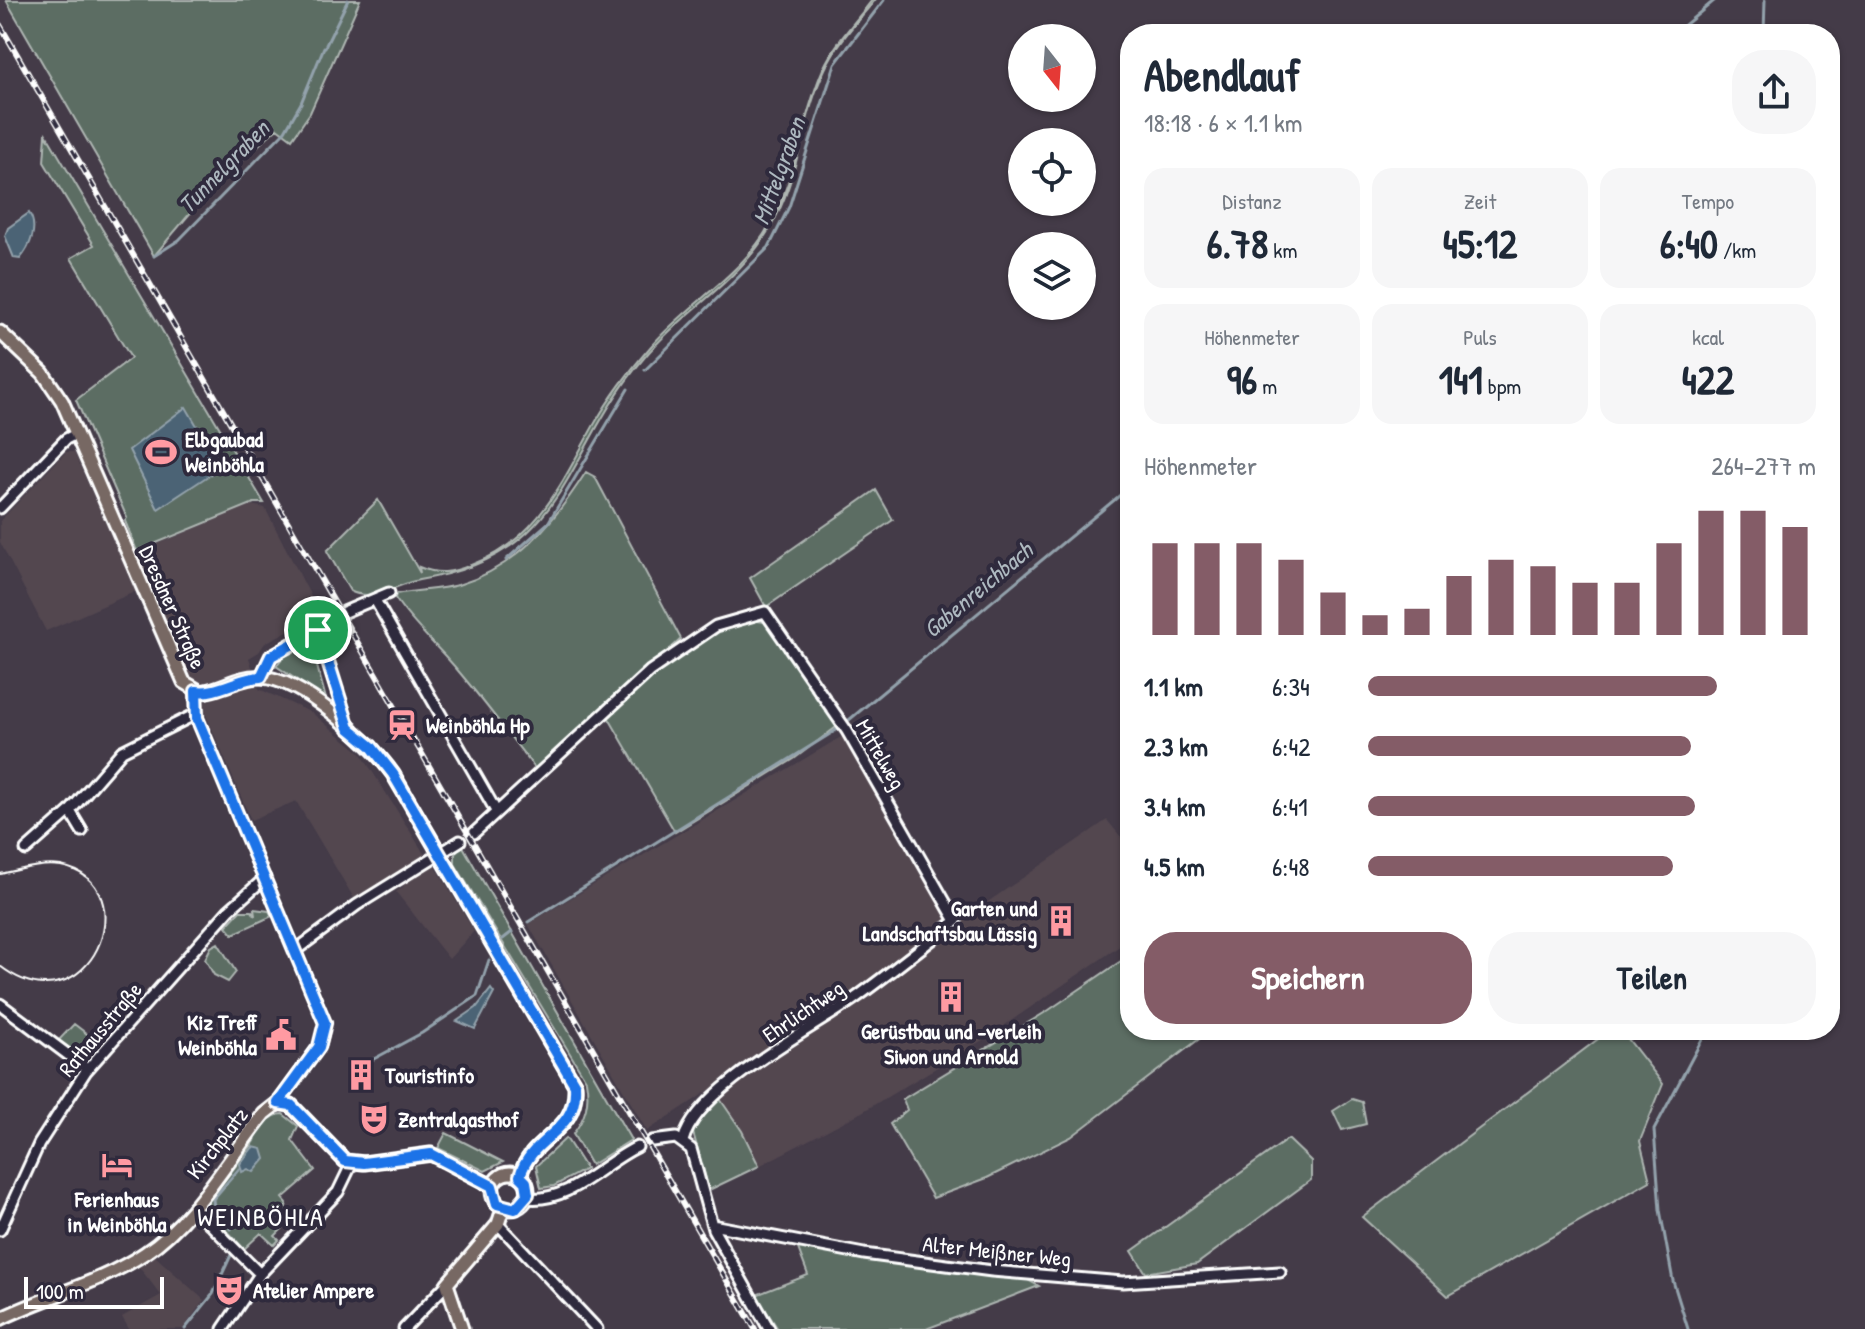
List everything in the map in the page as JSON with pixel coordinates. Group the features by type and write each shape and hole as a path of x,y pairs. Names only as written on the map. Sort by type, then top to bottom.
{"main road":[{"name":"Dresdner Straße","path":"0,332 50,381 76,434 177,670 184,682 196,691"},
{"path":"196,691 205,692 242,678 261,677 293,688 349,728 382,758 575,1085 571,1114 564,1126 531,1152 520,1176"},
{"name":"Kirchplatz","path":"193,1207 264,1114 278,1103 291,1105 338,1157 352,1163"},
{"path":"352,1163 431,1154 492,1186"},
{"path":"504,1174 520,1176 528,1186 527,1198 515,1209 503,1209 492,1197 492,1186 504,1174"},
{"path":"0,1319 127,1264 164,1239 193,1207"},
{"path":"462,1329 447,1284 498,1224 503,1209"}],"street":[{"path":"0,508 66,439 76,434"},
{"path":"344,612 354,605 389,593"},
{"path":"375,600 496,811 474,833"},
{"name":"Mittelweg","path":"496,811 650,671 716,626 765,612 847,731 956,921"},
{"path":"261,677 271,656 333,619"},
{"path":"318,630 349,728"},
{"name":"Dresdner Straße","path":"196,691 196,714 323,1013 325,1023 319,1047"},
{"path":"26,850 70,811 122,751 196,714"},
{"path":"70,811 82,831"},
{"path":"296,950 460,841"},
{"name":"Rathausstraße","path":"0,1230 39,1144 87,1069 229,910 265,878"},
{"name":"Ehrlichtweg","path":"683,1141 696,1114 718,1092 854,999 956,921"},
{"path":"0,1004 87,1069"},
{"name":"Kirchplatz","path":"278,1103 319,1047"},
{"path":"652,1141 664,1138 683,1141 694,1154 712,1225 769,1329"},
{"path":"527,1198 539,1200 563,1194 637,1147"},
{"path":"223,1329 260,1274 338,1192 352,1163"},
{"name":"Kirchplatz","path":"193,1207 260,1274"},
{"path":"498,1224 597,1329"},
{"name":"Alter Meißner Weg","path":"712,1225 864,1254 1050,1276 1123,1282 1280,1272"},
{"path":"404,1329 447,1284"}],"shaded area":[{"path":"66,452 74,452 122,559 251,505 265,508 320,614 265,643 259,652 249,658 259,689 312,713 360,752 425,855 355,900 296,801 251,820 150,585 46,631 0,542 0,521"},
{"path":"846,734 957,923 1107,820 1120,836 1120,946 986,1038 862,1112 759,1166 742,1131 711,1089 647,1131 528,924"},
{"path":"433,862 474,931 449,959 396,892 404,886 402,882"},
{"path":"155,1256 204,1300 183,1329 129,1329 122,1317 161,1295 139,1267"}],"green space":[{"path":"6,0 360,0 310,113 292,139 277,128 209,191 154,256"},
{"path":"875,0 841,42 825,69 780,209 758,247 644,358 616,395 557,497 534,525 506,549 469,568 376,594 350,591 327,551 378,500 420,573 419,567 445,572 471,565 494,554 531,524 559,487 608,402 636,363 667,330 731,273 759,242 787,187 809,108 823,69 839,42"},
{"name":"Elbgaubad Weinböhla","path":"46,134 264,503 254,503 137,551 125,521 127,518 76,400 131,358 71,258 94,245 44,162"},
{"path":"586,472 595,477 681,639 538,772 452,663 395,598 396,594 458,585 499,567 547,525"},
{"path":"876,490 893,520 766,607 750,578"},
{"path":"752,620 764,622 770,628 839,725 794,759 675,832 607,715 656,671 694,643 733,624"},
{"path":"307,645 312,648 326,699 276,666 283,657"},
{"path":"461,843 631,1140 591,1165 573,1134 586,1109 586,1080 455,864 455,854"},
{"path":"254,909 269,911 272,916 233,934 226,926 240,911 252,911 255,916"},
{"path":"218,943 236,972 228,982 214,975 205,959 211,947"},
{"path":"1120,962 1120,1040 1198,1040 1071,1137 987,1178 933,1198 890,1124 907,1110 903,1099 1049,1010"},
{"path":"74,1024 100,1044 88,1058 58,1041"},
{"path":"1597,1040 1629,1040 1663,1084 1640,1141 1650,1181 1448,1296 1362,1217"},
{"path":"720,1099 742,1131 759,1166 709,1190 692,1129"},
{"path":"1352,1099 1362,1102 1366,1124 1342,1130 1333,1111"},
{"path":"283,1114 298,1126 292,1140 315,1170 283,1198 287,1203 285,1210 302,1217 295,1224 284,1213 278,1219 285,1226 275,1236 279,1240 274,1245 261,1233 244,1249 211,1213 207,1203 255,1141 262,1127 269,1119"},
{"path":"446,1133 503,1162 485,1171 438,1148"},
{"path":"566,1138 586,1169 554,1186 541,1188 536,1166"},
{"path":"1288,1139 1311,1161 1311,1180 1197,1264 1146,1273 1132,1251"},
{"path":"796,1243 904,1265 1028,1280 1039,1286 926,1329 778,1329 756,1295 808,1275"}],"water":[{"path":"29,213 33,224 32,237 20,259 14,258 5,236 8,228"},
{"path":"186,407 217,460 214,463 217,470 158,509 129,450"},
{"path":"491,989 494,993 475,1029 457,1021 476,1008"},
{"path":"253,1147 262,1149 265,1159 254,1172 248,1169 242,1172 240,1164"}],"waterway":[{"path":"325,47 348,0"},
{"name":"Mittelgraben","path":"645,370 769,247 789,207 835,64 884,0"},
{"name":"Gabenreichbach","path":"1686,24 1715,0"},
{"path":"1764,24 1765,0"},
{"name":"Tunnelgraben","path":"154,256 179,240 285,131 301,103 324,47"},
{"name":"Mittelgraben","path":"506,560 548,523 628,389"},
{"name":"Gabenreichbach","path":"849,720 1120,495"},
{"name":"Gabenreichbach","path":"528,922 838,729"},
{"name":"Gabenreichbach","path":"503,939 512,932"},
{"name":"Gabenreichbach","path":"370,1061 422,1033 477,996 489,960"},
{"path":"1688,1329 1673,1281 1660,1210 1654,1130 1702,1040"},
{"name":"Gabenreichbach","path":"231,1229 214,1209 213,1199 239,1169"},
{"name":"Gabenreichbach","path":"185,1329 213,1294 231,1255"}],"tram line":[{"path":"0,874 53,865 88,878 102,899 104,924 97,949 82,969 60,982 32,982 0,966"}],"railway":[{"path":"0,25 755,1329"}],"place":[{"name":"Elbgaubad Weinböhla","path":"161,452"},
{"name":"Weinböhla Hp","path":"402,725"},
{"name":"Garten und Landschaftsbau Lässig","path":"1061,921"},
{"name":"Gerüstbau und -verleih Siwon und Arnold","path":"951,997"},
{"name":"Kiz Treff Weinböhla","path":"281,1035"},
{"name":"Touristinfo","path":"361,1075"},
{"name":"Zentralgasthof","path":"374,1119"},
{"name":"Ferienhaus in Weinböhla","path":"117,1165"},
{"name":"Atelier Ampere","path":"229,1290"}],"district":[{"name":"WEINBÖHLA","path":"261,1217"}],"route":[{"path":"318,630 349,728 371,746 393,774 575,1085 571,1114 564,1126 540,1143 523,1165 520,1176 526,1182 528,1194 522,1205 515,1209 507,1210 497,1204 492,1197 492,1186 431,1154 364,1163 345,1161 333,1153 298,1111 291,1105 278,1103 303,1073 319,1047 325,1023 197,718 196,691 205,692 242,678 261,677 269,657 318,630"}]}
